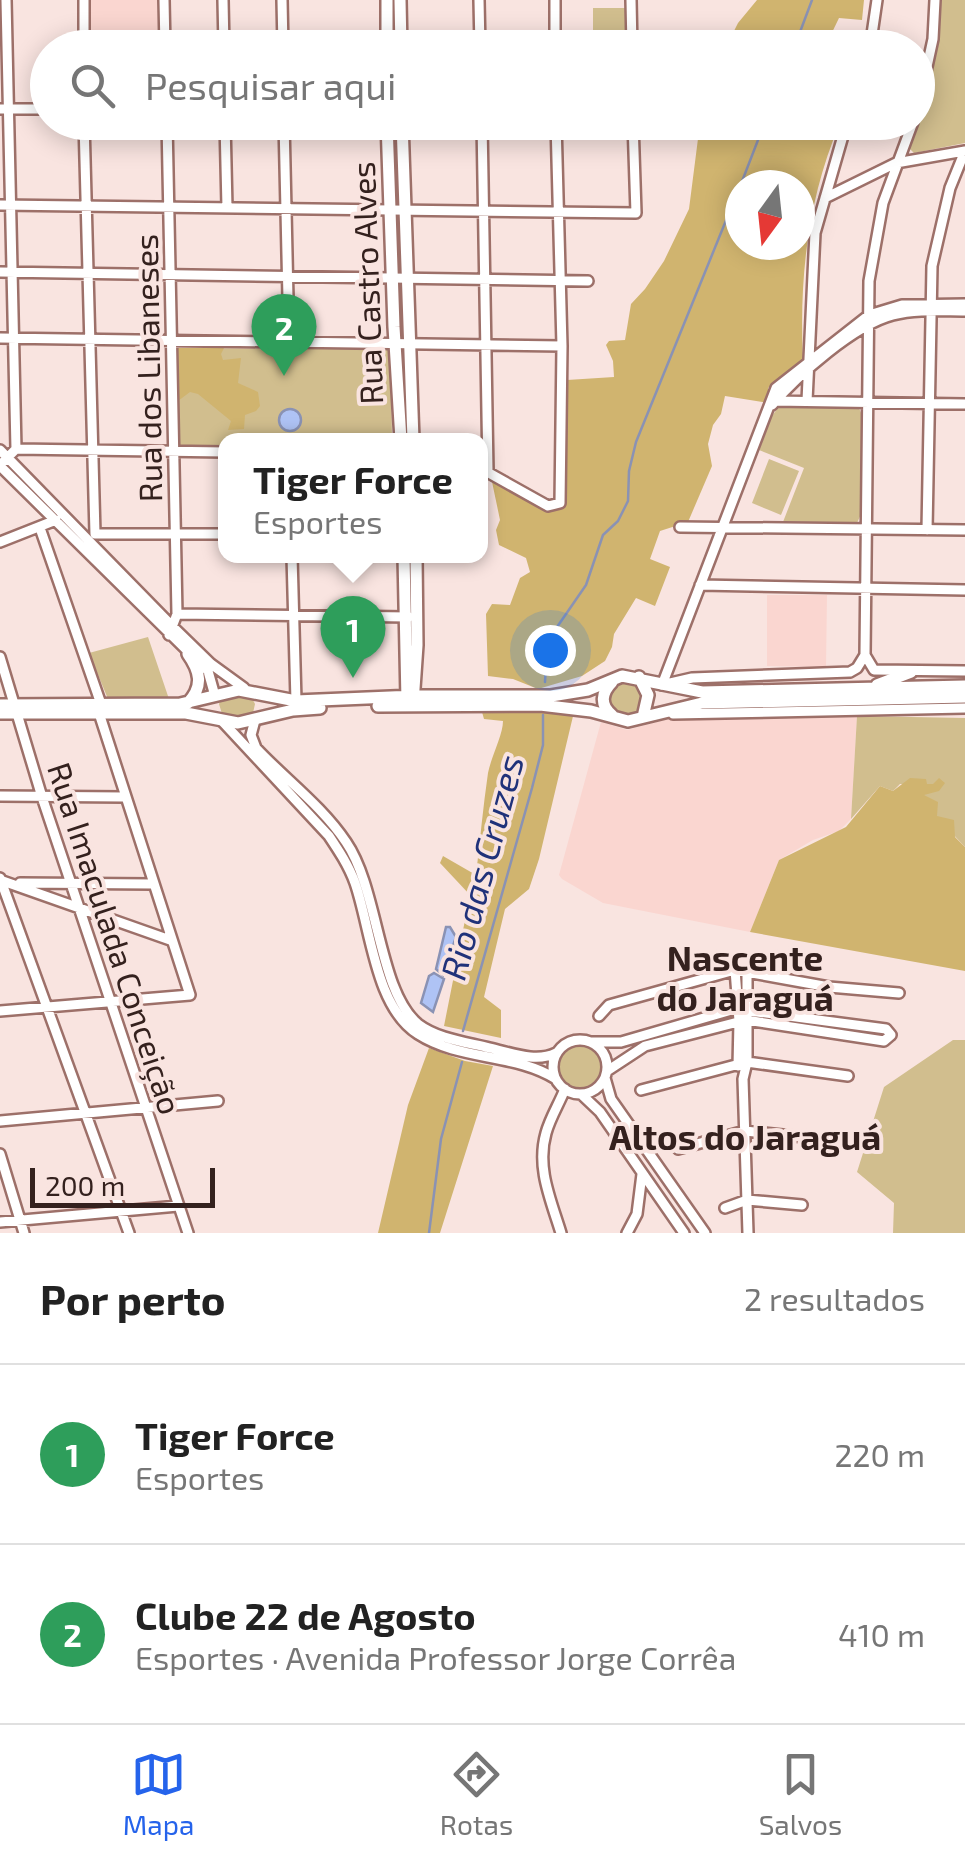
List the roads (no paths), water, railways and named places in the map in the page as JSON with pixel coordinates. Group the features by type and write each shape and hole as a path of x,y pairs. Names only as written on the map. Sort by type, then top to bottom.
{"main road":[{"path":"387,0 387,30"},
{"path":"400,0 401,30"},
{"name":"Rua Castro Alves","path":"388,140 401,433"},
{"name":"Rua Castro Alves","path":"403,140 413,433"},
{"path":"405,563 411,617"},
{"path":"410,702 415,563"},
{"path":"410,702 416,678 411,644"},
{"path":"188,654 200,676 198,688 188,703"},
{"path":"868,688 911,672"},
{"path":"416,678 424,688 450,698"},
{"path":"612,716 606,711 603,698 615,678"},
{"path":"0,713 16,709 100,709 186,713 238,723 293,710 450,698 568,695 615,678 702,692 965,686"},
{"path":"647,716 650,681"},
{"path":"647,716 650,681"},
{"path":"100,709 188,703 227,692 250,692 296,701 410,702 427,708 540,705 628,720 702,703 965,697"},
{"path":"250,692 257,702 255,720"},
{"path":"216,696 215,709 221,720"},
{"path":"0,704 16,709"}],"street":[{"path":"3,463 16,449 13,338 6,272 6,0"},
{"path":"84,0 84,30"},
{"path":"164,0 165,30"},
{"path":"223,0 224,30"},
{"path":"282,0 283,30"},
{"path":"479,0 480,30"},
{"path":"555,0 555,30"},
{"path":"632,0 632,30"},
{"path":"873,30 877,0"},
{"path":"934,30 935,0"},
{"path":"4,109 30,110"},
{"path":"84,140 94,448 89,539"},
{"name":"Rua dos Libaneses","path":"167,140 177,614"},
{"path":"225,140 227,208"},
{"path":"284,140 289,343"},
{"path":"482,140 485,433"},
{"path":"488,472 548,506 560,503 562,346 557,140"},
{"path":"5,205 636,213 634,140"},
{"path":"807,401 815,234 842,140"},
{"path":"650,681 850,672 858,668 864,655 869,320 874,244 906,140"},
{"path":"825,198 896,164 965,151"},
{"path":"927,530 932,266 950,188 965,151"},
{"path":"6,272 588,281"},
{"path":"650,681 676,650 776,388 869,320 902,305 965,308"},
{"path":"0,338 562,346"},
{"path":"773,403 965,404"},
{"path":"16,449 218,452"},
{"path":"0,450 3,463 56,520 89,539 218,534"},
{"path":"3,463 89,539 188,654 208,671 216,696"},
{"path":"0,542 56,520"},
{"path":"680,527 965,530"},
{"path":"0,1010 190,995 40,528"},
{"path":"292,563 296,701"},
{"path":"700,585 965,590"},
{"path":"171,631 177,614 411,617"},
{"path":"171,631 250,692"},
{"path":"864,655 874,670 965,671"},
{"name":"Rua Imaculada Conceição","path":"0,656 42,797 188,1233"},
{"path":"647,716 965,708"},
{"path":"221,720 343,856 354,881 386,996 401,1021 435,1044 532,1068 556,1079 565,1089 582,1094 600,1112 684,1233"},
{"path":"255,720 251,736 256,748 348,845 366,882 394,987 408,1014 435,1034 541,1059 574,1040 621,1042 743,1013 886,1029 891,1035 884,1042 743,1013 645,1046 606,1074 596,1090 582,1094"},
{"path":"0,796 124,798"},
{"path":"3,881 152,884"},
{"path":"3,881 170,940"},
{"path":"3,881 128,1233"},
{"path":"0,921 14,920"},
{"path":"734,970 743,1013 740,1061"},
{"path":"599,1016 609,1004 734,970 829,987 899,992"},
{"path":"747,974 750,1002 738,1033 744,1078 748,1233"},
{"path":"591,1042 604,1053 611,1099 706,1233"},
{"path":"556,1053 556,1079"},
{"path":"641,1090 740,1061 848,1076"},
{"path":"561,1233 548,1195 543,1154 546,1132 565,1089"},
{"path":"0,1120 218,1101"},
{"path":"678,1149 745,1131 831,1140"},
{"path":"0,1154 24,1233"},
{"path":"627,1233 637,1214 642,1174"},
{"path":"725,1208 748,1200 802,1205"},
{"path":"0,1222 178,1206"}],"water":[{"path":"286,409 294,409 301,420 294,431 286,431 279,424 279,416"},
{"path":"446,927 456,937 443,975 436,969"},
{"path":"434,973 444,979 433,1012 421,1003 429,976"}],"waterway":[{"path":"801,30 812,0"},
{"path":"746,170 758,140"},
{"path":"545,682 547,648 555,630 586,585 603,535 618,521 628,501 629,471 636,442 725,223"},
{"name":"Rio das Cruzes","path":"463,1031 543,745 543,715"},
{"name":"Rio das Cruzes","path":"429,1233 441,1139 462,1062"}],"place":[{"name":"Clube 22 de Agosto","path":"284,376"},
{"name":"Tiger Force","path":"353,678"}],"district":[{"name":"Nascente do Jaraguá","path":"745,977"},
{"name":"Altos do Jaraguá","path":"745,1136"}]}
